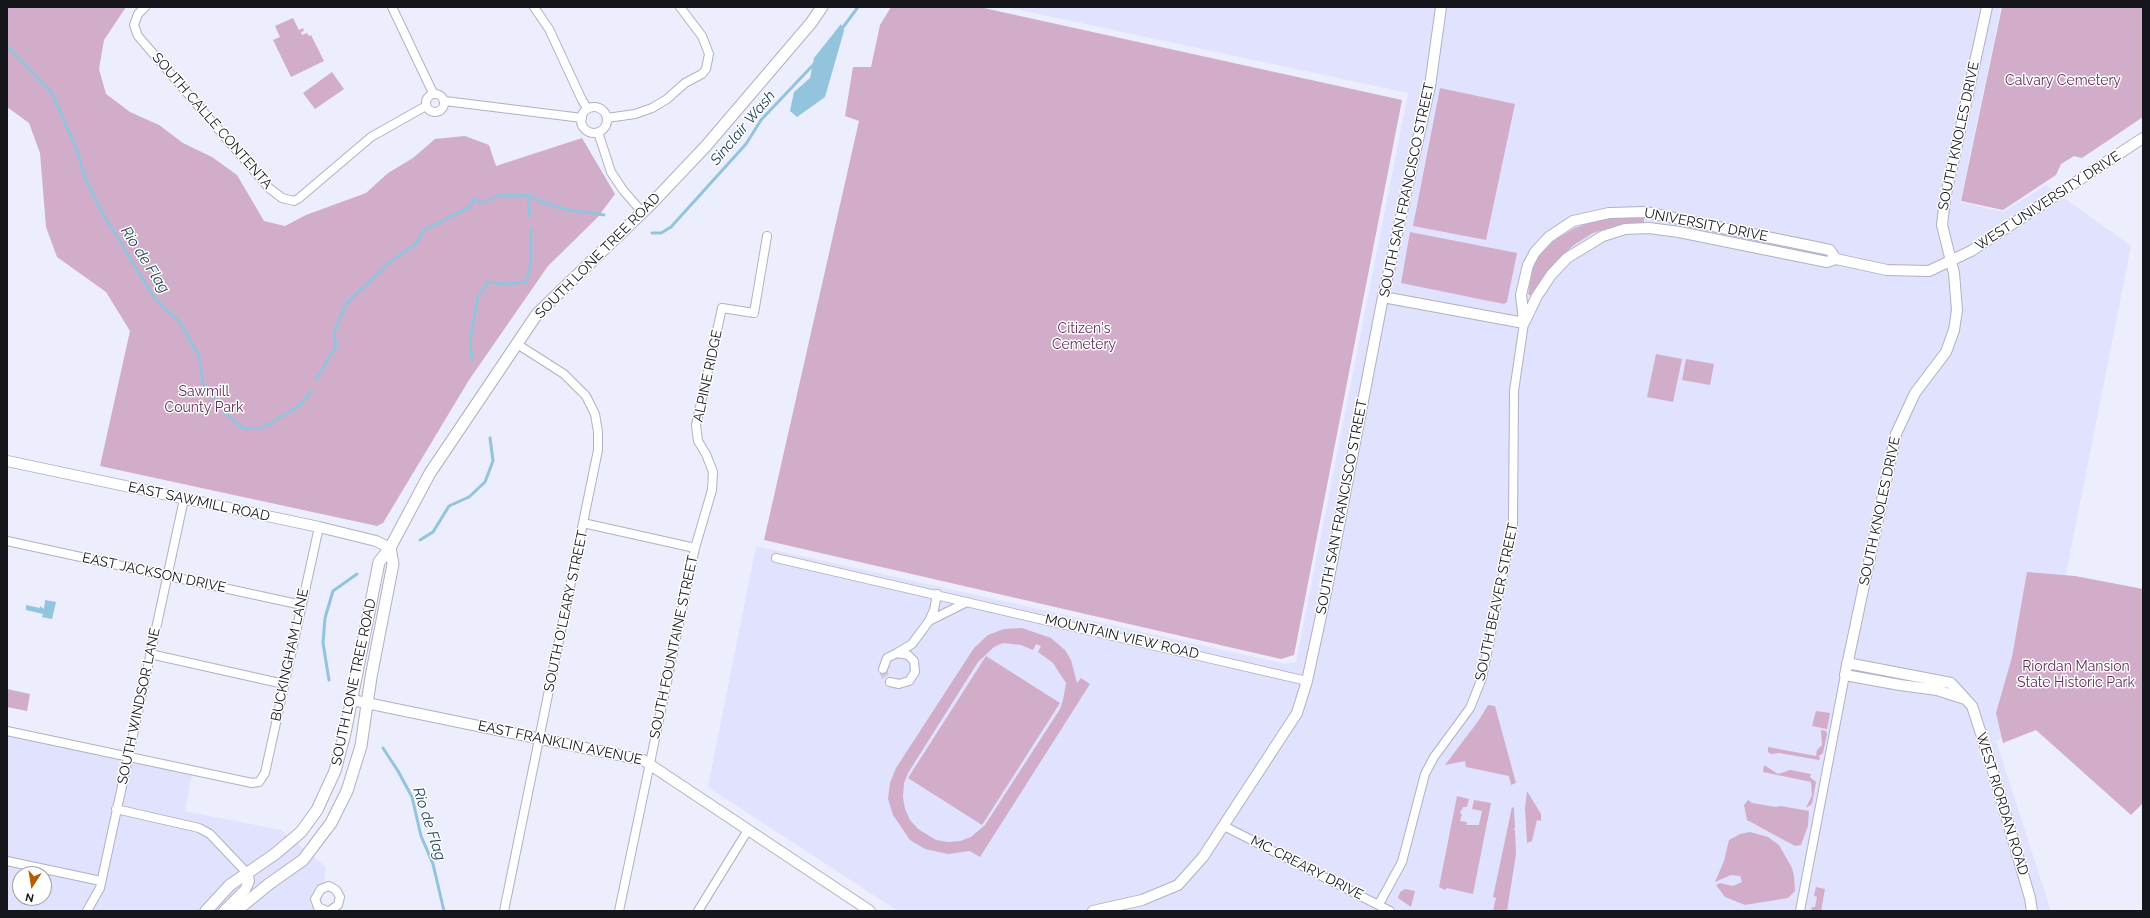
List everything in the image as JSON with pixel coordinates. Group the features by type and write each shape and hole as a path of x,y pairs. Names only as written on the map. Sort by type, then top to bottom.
{"main road":[{"name":"SOUTH LONE TREE ROAD","path":"206,911 230,885 276,854 301,832 317,810 335,772 352,700 379,562 390,548 430,473 537,314 642,212 706,146 806,29 822,7"},
{"name":"SOUTH LONE TREE ROAD","path":"236,911 269,884 303,860 331,823 347,791 361,746 371,677 393,564 390,548"}],"street":[{"name":"SOUTH CALLE CONTENTA","path":"145,7 138,14 134,25 138,36 269,188 282,198 294,201 302,196 371,137 426,106"},
{"path":"392,7 433,93"},
{"path":"534,7 549,30 587,108"},
{"path":"607,118 635,114 652,108 667,99 685,83 702,74 706,69 709,54 702,36 680,7"},
{"name":"SOUTH SAN FRANCISCO STREET","path":"1093,911 1142,900 1178,885 1204,857 1297,713 1307,681 1383,297 1430,86 1441,7"},
{"name":"SOUTH KNOLES DRIVE","path":"1800,911 1846,675 1847,663 1898,426 1915,393 1946,352 1954,330 1958,310 1954,273 1942,225 1945,199 1987,7"},
{"path":"433,93 440,94 445,101 444,107 439,111 433,112 426,106 427,99 433,93"},
{"path":"445,101 582,118"},
{"path":"593,106 602,109 607,118 604,128 598,132 592,133 584,129 582,118 587,108 593,106"},
{"path":"598,132 612,172 623,190 642,212"},
{"name":"WEST UNIVERSITY DRIVE","path":"1951,261 1970,251 2143,138"},
{"name":"UNIVERSITY DRIVE","path":"1524,323 1522,295 1528,265 1535,252 1549,237 1573,221 1609,213 1645,212 1830,250 1836,259"},
{"name":"UNIVERSITY DRIVE","path":"1524,323 1537,296 1551,275 1567,258 1603,236 1625,229 1649,228 1680,232 1826,262 1836,259 1887,270 1929,270 1951,261"},
{"name":"ALPINE RIDGE","path":"695,548 712,490 713,472 706,454 698,441 696,426 722,308 754,313 767,236"},
{"path":"1383,297 1524,323"},
{"name":"SOUTH BEAVER STREET","path":"1379,904 1402,862 1425,774 1437,752 1470,708 1482,678 1513,525 1514,391 1524,323"},
{"name":"SOUTH O'LEARY STREET","path":"504,911 598,450 598,432 595,414 586,396 564,374 517,344"},
{"name":"EAST SAWMILL ROAD","path":"7,461 319,527 376,541 390,548"},
{"name":"SOUTH WINDSOR LANE","path":"87,911 100,888 116,808 184,498"},
{"path":"584,523 695,548"},
{"name":"BUCKINGHAM LANE","path":"128,757 252,783 259,782 265,773 319,527"},
{"name":"EAST JACKSON DRIVE","path":"7,541 302,605"},
{"name":"SOUTH FOUNTAINE STREET","path":"619,911 695,548"},
{"name":"MOUNTAIN VIEW ROAD","path":"776,558 937,594 1307,681"},
{"path":"883,669 887,658 912,644 934,610 937,594"},
{"path":"928,621 967,602"},
{"path":"890,682 899,684 910,681 915,672 912,644"},
{"path":"897,653 908,655 914,661"},
{"path":"150,654 284,684"},
{"name":"WEST RIORDAN ROAD","path":"1847,663 1951,683 1965,699 1975,713 1986,747 2030,898 2032,911"},
{"path":"1846,675 1937,690 1965,699"},
{"name":"EAST FRANKLIN AVENUE","path":"352,700 643,760 650,763 699,799 870,911"},
{"path":"7,731 128,757"},
{"path":"116,808 199,828 210,834 247,873 249,881 245,890 224,911"},
{"name":"MC CREARY DRIVE","path":"1224,826 1379,904 1390,911"},
{"path":"698,911 748,830"},
{"path":"7,861 101,881"}],"shaded area":[{"path":"1006,7 2001,7 1960,202 2003,212 2046,185 2131,246 2036,725 1996,741 2051,911 898,911 708,787 756,546 1286,664 1296,662 1408,93"},
{"path":"841,24 844,31 825,97 797,117 790,111 794,92 810,78 814,58"},
{"path":"45,600 56,602 52,619 42,617 43,614 26,610 26,605 40,608 40,606 44,609"},
{"path":"7,735 192,773 185,811 281,830 326,867 320,911 7,911"}],"green space":[{"name":"Sawmill County Park","path":"7,7 126,7 104,40 99,69 106,94 130,112 159,125 183,143 212,157 237,175 264,221 285,226 306,215 366,193 388,173 413,158 435,139 465,136 489,145 496,166 582,138 615,194 598,217 548,266 469,380 383,523 377,526 100,466 130,331 106,292 57,257 46,227 40,153 29,123 7,107"},
{"name":"Citizen's Cemetery","path":"891,7 979,7 1402,100 1294,655 1281,659 764,540 859,121 845,116 853,67 871,67 880,25"},
{"name":"Calvary Cemetery","path":"2002,7 2143,7 2143,117 2082,158 2074,156 2061,164 2056,175 2003,210 1961,201"},
{"path":"293,18 299,30 303,28 304,31 301,32 302,35 307,33 309,36 311,35 324,61 291,77 273,40 280,37 275,26"},
{"path":"332,72 344,89 315,109 303,93"},
{"path":"1440,88 1515,104 1486,240 1413,226"},
{"path":"1621,216 1644,217 1644,223 1623,224 1593,233 1574,245 1554,263 1532,296 1528,294 1533,267 1540,253 1551,242 1575,228 1599,219"},
{"path":"1410,232 1517,253 1507,302 1504,304 1401,283"},
{"path":"1656,354 1682,359 1673,402 1647,397"},
{"path":"1686,359 1714,364 1710,385 1682,380"},
{"name":"Riordan Mansion State Historic Park","path":"2027,572 2075,576 2143,589 2143,803 2131,815 2036,730 2003,743 1996,713 2012,657"},
{"path":"1022,628 1051,638 1065,650 1071,660 1077,683 1081,678 1090,684 980,857 970,851 948,854 925,849 910,840 893,815 888,799 890,783 896,768 974,648 988,635 1004,629","holes":["1003,643 1021,645 1033,650 1036,644 1041,646 1038,652 1053,663 1066,683 1060,709 985,825 971,837 960,841 948,842 936,840 918,829 910,820 905,809 903,797 904,783 908,773 978,662 994,647"]},
{"path":"986,656 1060,703 982,825 908,778"},
{"path":"7,689 30,694 27,711 7,707"},
{"path":"1488,705 1495,706 1516,783 1511,785 1509,776 1466,767 1465,761 1445,765 1479,720"},
{"path":"1816,711 1830,713 1827,729 1812,726"},
{"path":"1821,730 1826,731 1827,734 1823,753 1819,756 1819,760 1779,753 1771,754 1768,752 1768,747 1816,756 1817,750 1822,745"},
{"path":"1764,765 1778,774 1790,770 1811,774 1810,777 1816,782 1812,804 1806,808 1812,795 1811,782 1763,772"},
{"path":"1527,791 1541,814 1541,821 1537,820 1532,841 1527,843 1525,809"},
{"path":"1457,796 1469,799 1467,807 1463,807 1460,813 1462,814 1460,821 1467,822 1466,825 1479,825 1482,811 1472,809 1474,800 1491,803 1473,894 1447,888 1445,890 1439,887"},
{"path":"1748,800 1752,803 1809,811 1808,826 1801,845 1795,846 1747,820 1744,805"},
{"path":"1512,807 1514,808 1515,828 1513,830 1515,830 1516,854 1507,911 1493,911 1496,898 1493,897"},
{"path":"1750,832 1768,837 1779,845 1792,868 1794,876 1795,891 1788,898 1745,905 1725,897 1716,885 1720,883 1733,886 1742,882 1740,876 1731,875 1715,882 1724,861 1729,840 1740,834"},
{"path":"1816,887 1825,889 1821,911 1811,911 1812,907 1815,907 1817,897 1814,896"},
{"path":"1405,889 1415,891 1411,907 1398,898 1400,892"}],"waterway":[{"name":"Sinclair Wash","path":"841,30 858,7"},
{"name":"Rio de Flag","path":"7,46 52,93 76,148 86,180 102,212 155,299 179,321 199,356 203,383 225,413 244,429 263,428 299,406 311,391"},
{"name":"Sinclair Wash","path":"652,233 661,233 671,227 746,144 761,120 814,64"},
{"name":"Rio de Flag","path":"528,195 530,217"},
{"name":"Rio de Flag","path":"316,379 336,347 334,333 346,304 391,261 416,244 424,230 470,207 474,199 483,203 496,196 528,195 542,202 568,210 604,215"},
{"name":"Rio de Flag","path":"472,360 470,340 478,297 488,282 507,284 526,282 531,262 531,228"},
{"name":"Rio de Flag","path":"420,540 433,532 449,506 469,497 485,482 493,461 490,438"},
{"name":"Rio de Flag","path":"329,680 323,643 325,618 333,591 357,574"},
{"name":"Rio de Flag","path":"383,748 412,797 421,836 433,864 444,911"}],"tunnel":[{"path":"883,669 885,676 890,682"}]}
